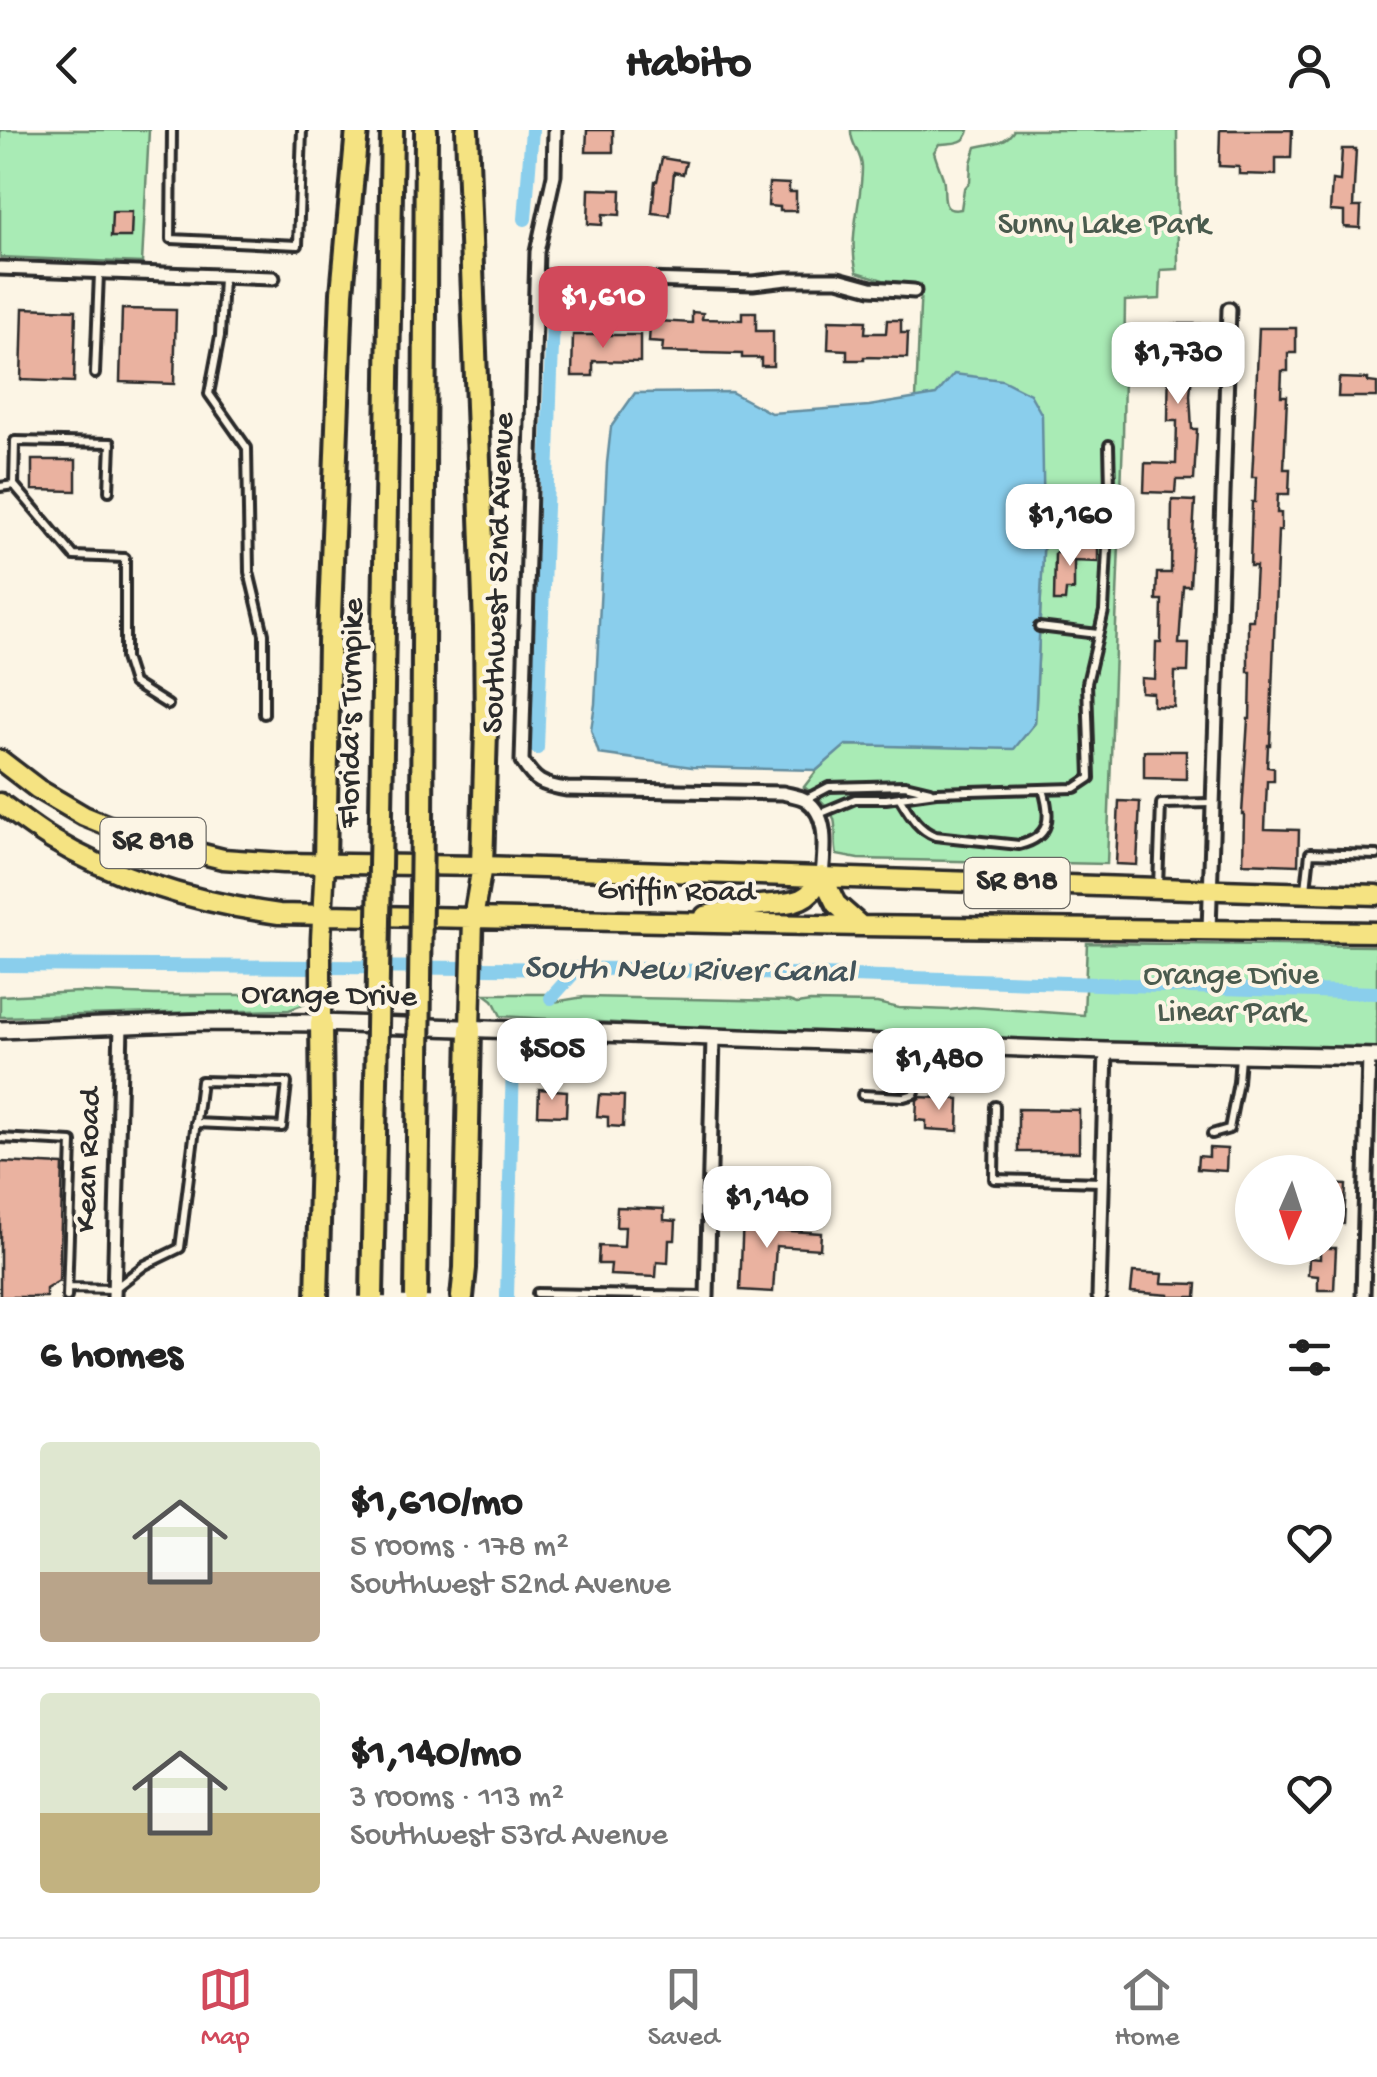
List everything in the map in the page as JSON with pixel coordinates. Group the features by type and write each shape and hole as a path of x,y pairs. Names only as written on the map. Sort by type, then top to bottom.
{"highway":[{"path":"326,863 329,643 342,294 357,130"},
{"name":"Florida's Turnpike","path":"372,1297 392,130"},
{"path":"416,1297 426,130"},
{"path":"467,130 486,663 482,866"},
{"path":"317,1297 320,1024"},
{"path":"462,1297 470,1029"}],"main road":[{"name":"Griffin Road","path":"0,760 69,807 138,838 223,859 1377,895"},
{"name":"Griffin Road","path":"0,803 52,840 136,880 230,907 280,914 1377,932"},
{"path":"320,1024 326,863"},
{"path":"470,1029 472,919 482,866"},
{"path":"666,923 794,902 810,894 822,876 836,904 862,926"}],"street":[{"name":"Southwest 52nd Avenue","path":"556,130 554,175 537,252 522,760 532,777 546,786 567,789 782,793 805,799"},
{"path":"0,268 273,278"},
{"path":"537,277 753,283 838,280 871,288 914,290"},
{"path":"1209,930 1228,309"},
{"path":"805,799 818,814 824,840 822,876"},
{"name":"Orange Drive","path":"0,1030 204,1022 320,1024 1106,1051 1373,1056"},
{"name":"Kean Road","path":"114,1293 121,1025"},
{"path":"706,1296 713,1037"},
{"path":"1099,1297 1106,1051"},
{"path":"1363,1297 1373,1056"}],"lane":[{"path":"172,130 171,238 298,245 302,130"},
{"path":"95,374 99,272"},
{"path":"222,277 220,336 209,394 246,448 249,572 264,634 264,714"},
{"path":"109,492 111,443 15,440 14,485 74,556 126,558 125,658 133,683 168,705"},
{"path":"818,814 855,799 1075,788 1090,778 1086,684 1104,611 1109,445"},
{"path":"0,486 14,485"},
{"path":"1040,627 1098,634"},
{"path":"805,799 828,786 905,786 936,792"},
{"path":"899,798 916,823 935,836 1020,844 1032,842 1048,823 1050,810 1042,789"},
{"path":"1158,888 1161,804 1214,803"},
{"path":"1306,892 1310,853 1377,856"},
{"path":"862,1095 914,1094 920,1079 922,1045"},
{"path":"1212,1134 1229,1129 1240,1054"},
{"path":"0,1138 72,1142 67,1292 114,1293 145,1265 180,1248 201,1081 287,1084 282,1127 196,1123"},
{"path":"995,1106 994,1179 1102,1182"},
{"path":"538,1293 706,1296"}],"green space":[{"path":"0,130 149,130 142,263 0,257"},
{"name":"Sunny Lake Park","path":"851,130 969,130 962,141 939,144 934,152 943,178 946,205 954,210 961,209 976,147 1002,141 1014,130 1177,130 1178,269 1161,270 1160,299 1125,301 1107,864 858,859 837,855 832,814 804,787 845,745 1014,748 1035,723 1044,531 937,395 916,399 921,284 883,280 857,272 854,233 862,168"},
{"name":"Orange Drive Linear Park","path":"1087,943 1377,946 1377,1049 939,1038 501,1016 485,994 546,994 554,1002 584,997 877,1003 899,1008 972,1007 1084,1015"},
{"path":"288,990 309,990 305,1004 289,1010 0,1017 0,996 79,992 279,997"}],"water":[{"path":"954,374 1002,380 1030,394 1042,415 1044,531 1035,723 1014,749 846,745 817,770 692,767 599,754 591,730 607,463 611,427 635,393 731,392 771,413 869,406 936,395"}],"building":[{"path":"587,130 613,130 613,152 586,152"},
{"path":"1220,130 1292,130 1291,158 1276,158 1276,175 1239,174 1239,167 1219,166"},
{"path":"1342,149 1356,149 1353,207 1361,207 1360,228 1344,227 1344,212 1330,211 1332,180 1340,181"},
{"path":"662,158 686,162 683,174 674,172 670,215 652,213"},
{"path":"769,183 789,184 789,192 796,192 796,211 768,206"},
{"path":"589,189 621,190 620,215 603,214 602,225 588,224"},
{"path":"112,212 132,212 131,237 111,237"},
{"path":"23,308 76,310 74,382 21,380"},
{"path":"122,309 176,310 174,384 120,382"},
{"path":"692,312 703,313 702,319 742,320 742,312 756,312 756,331 773,331 773,366 761,366 761,358 742,358 742,354 662,352 663,343 649,342 650,325 658,325 658,321 692,323"},
{"path":"829,320 866,321 865,333 886,333 887,320 901,320 901,333 908,333 907,358 847,360 847,350 828,349"},
{"path":"1172,324 1201,324 1197,375 1192,374 1190,395 1192,429 1197,429 1194,480 1176,480 1175,493 1144,492 1145,463 1176,464 1177,421 1168,421 1169,350 1158,350 1158,331 1172,332"},
{"path":"1259,328 1296,328 1296,353 1288,353 1288,371 1282,371 1281,396 1287,396 1284,469 1290,469 1289,494 1278,494 1281,531 1267,767 1274,768 1274,781 1267,781 1265,829 1299,830 1298,865 1243,863 1242,814 1251,672 1248,620 1253,620 1256,566 1250,566"},
{"path":"573,335 640,335 640,362 593,361 593,376 572,376"},
{"path":"1339,378 1377,383 1377,397 1338,397"},
{"path":"32,460 76,460 76,491 32,490"},
{"path":"1172,500 1195,501 1190,586 1183,586 1179,644 1189,644 1188,672 1175,672 1174,707 1153,706 1153,693 1141,692 1141,678 1155,679 1156,643 1161,643 1162,600 1156,600 1157,573 1171,573"},
{"path":"1071,546 1098,547 1098,562 1074,561 1074,590 1066,590 1065,601 1054,601 1055,553 1071,553"},
{"path":"1144,751 1186,751 1186,779 1144,778"},
{"path":"1119,801 1140,802 1137,865 1116,864"},
{"path":"539,1089 567,1091 566,1116 538,1115"},
{"path":"599,1095 624,1096 623,1127 608,1126 608,1117 597,1116"},
{"path":"920,1097 959,1099 958,1131 926,1129 926,1121 916,1120"},
{"path":"1018,1109 1079,1110 1079,1152 1018,1152"},
{"path":"1209,1148 1227,1149 1226,1171 1197,1169 1198,1156 1209,1157"},
{"path":"0,1162 63,1165 59,1281 46,1289 46,1297 0,1297"},
{"path":"617,1207 664,1209 664,1220 676,1221 675,1240 669,1240 668,1263 657,1262 656,1277 610,1275 611,1264 598,1264 599,1246 624,1247 625,1227 616,1227"},
{"path":"743,1216 777,1218 776,1230 821,1233 820,1249 776,1246 773,1292 740,1290"},
{"path":"1309,1265 1335,1265 1334,1290 1318,1290 1318,1276 1308,1275"},
{"path":"1133,1272 1163,1274 1162,1283 1197,1284 1196,1297 1131,1292"}],"waterway":[{"path":"525,219 532,130"},
{"path":"537,748 554,293"},
{"name":"South New River Canal","path":"0,965 636,969 1377,993"},
{"path":"551,998 578,968"},
{"path":"507,1297 513,1061"}]}
